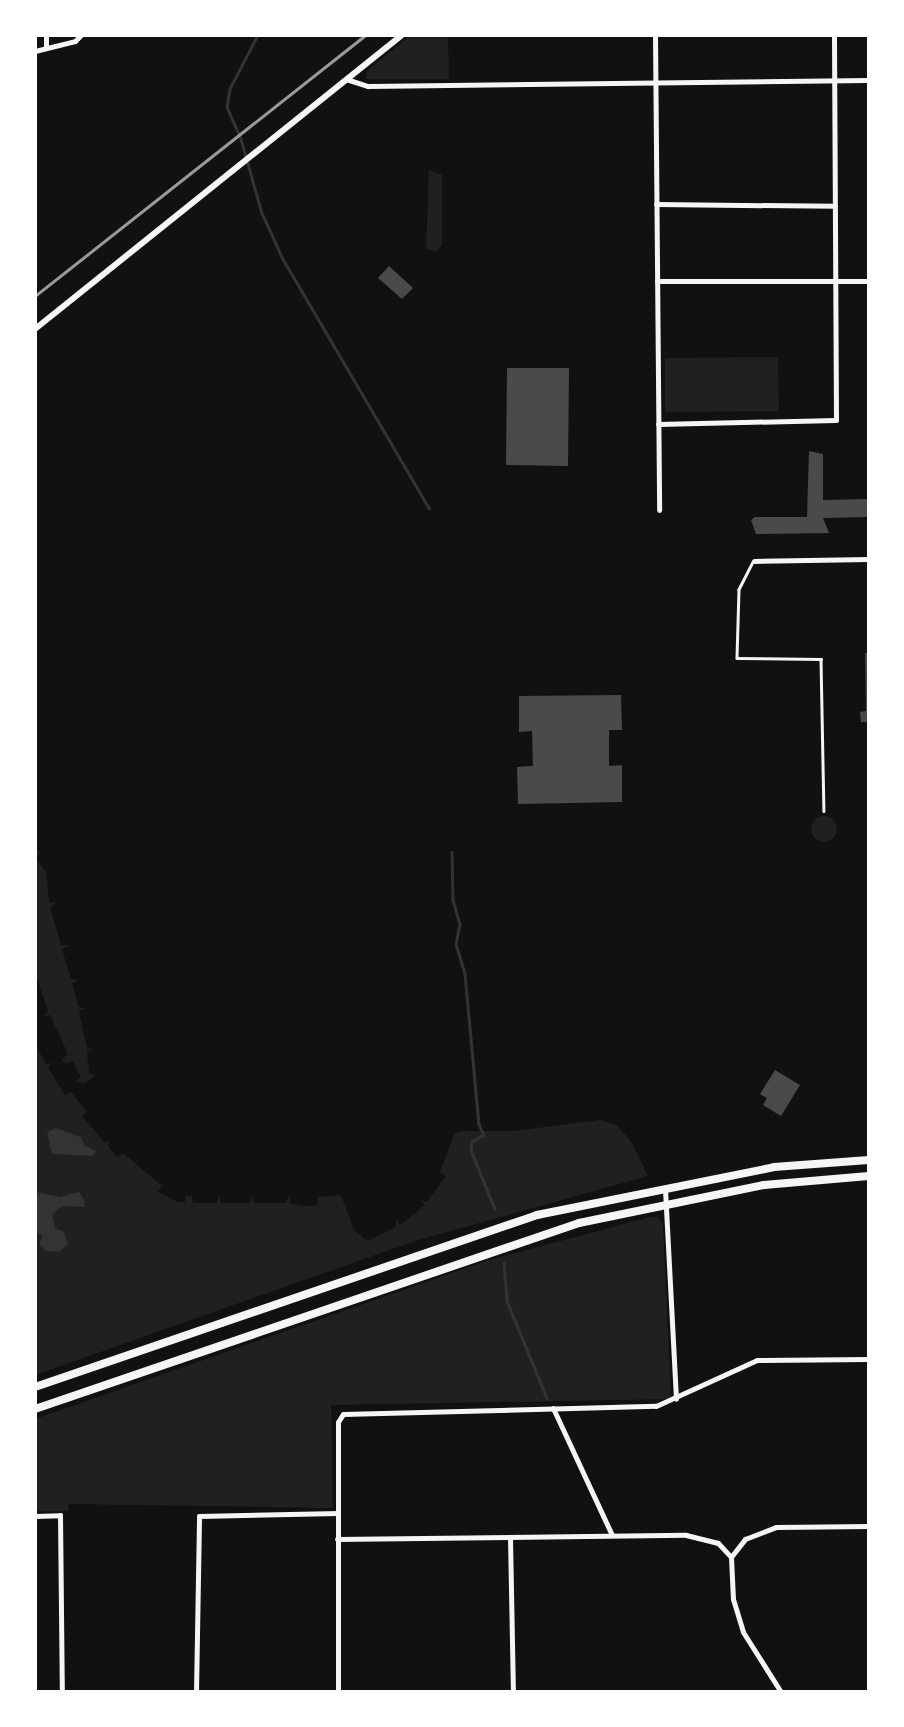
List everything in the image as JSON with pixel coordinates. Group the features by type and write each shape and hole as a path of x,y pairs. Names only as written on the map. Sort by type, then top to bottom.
{"main road":[{"path":"35,1387 418,1252 537,1214 664,1186 774,1167 869,1160"},
{"path":"35,1409 450,1264 579,1223 764,1185 869,1176"}],"street":[{"path":"46,35 46,48"},
{"path":"35,51 75,41 81,35"},
{"path":"35,329 402,35"},
{"path":"655,35 659,510"},
{"path":"658,424 832,423 836,420 834,35"},
{"path":"346,79 368,86 869,80"},
{"path":"656,204 835,206"},
{"path":"657,281 869,281"},
{"path":"754,561 869,559"},
{"path":"664,1186 668,1203 676,1399"},
{"path":"338,1692 338,1422 351,1410 656,1406 757,1360 869,1359"},
{"path":"553,1408 612,1535"},
{"path":"196,1692 199,1516 338,1513"},
{"path":"35,1516 60,1515 62,1692"},
{"path":"731,1557 746,1539 776,1527 869,1526"},
{"path":"338,1539 698,1536 718,1543 731,1557 733,1599 743,1632 781,1692"},
{"path":"510,1538 513,1692"}],"lane":[{"path":"754,561 739,590 737,658 821,659 824,811"}],"shaded area":[{"path":"411,35 448,35 449,79 366,79 367,71"},
{"path":"429,170 442,175 442,245 437,252 426,249"},
{"path":"778,357 779,411 665,412 665,358"},
{"path":"824,816 833,820 837,829 833,838 824,842 815,838 811,829 815,820"},
{"path":"35,849 40,852 36,858 46,872 49,902 57,902 50,907 61,945 69,945 62,949 71,979 79,980 72,983 78,1007 86,1008 79,1011 87,1049 94,1048 87,1052 89,1073 96,1075 84,1084 76,1081 81,1077 73,1061 66,1064 62,1059 68,1054 50,1015 42,1016 48,1012 35,972"},
{"path":"35,1043 46,1065 53,1062 48,1068 65,1095 71,1092 87,1112 82,1116 105,1143 110,1139 108,1146 117,1157 123,1153 162,1186 158,1192 178,1202 185,1202 186,1195 192,1196 193,1203 217,1203 219,1196 221,1203 250,1203 253,1196 254,1203 285,1203 289,1196 290,1203 304,1206 318,1205 317,1197 341,1195 354,1230 367,1241 396,1227 396,1220 400,1225 425,1205 420,1200 427,1202 446,1176 440,1172 454,1135 460,1131 513,1131 600,1120 617,1125 632,1143 648,1176 415,1241 35,1375"},
{"path":"56,1128 81,1137 84,1145 96,1151 93,1156 52,1154 47,1132"},
{"path":"35,1192 60,1197 79,1192 84,1200 85,1207 63,1206 52,1214 55,1228 64,1232 68,1244 59,1252 46,1251 39,1244 43,1236 35,1232"},
{"path":"658,1217 663,1224 671,1399 331,1405 333,1508 69,1504 68,1511 35,1511 35,1419 489,1260"}],"building":[{"path":"389,266 413,288 402,299 378,278"},
{"path":"507,368 569,368 568,466 506,465"},
{"path":"809,451 823,454 823,500 869,499 869,517 823,518 829,533 756,534 751,520 755,517 807,517"},
{"path":"865,653 869,653 869,722 861,722 860,712 866,711"},
{"path":"621,695 622,730 609,730 609,766 622,765 622,802 518,804 517,767 533,766 532,731 519,732 519,696"},
{"path":"775,1070 800,1085 781,1116 763,1105 767,1098 760,1094"}],"waterway":[{"path":"258,35 230,89 227,107 241,139 262,213 283,259 429,508"},
{"path":"452,852 453,900 460,924 456,944 465,974 479,1124 484,1135 472,1142 471,1150 495,1209"},
{"path":"504,1263 507,1301 547,1398"}],"railway":[{"path":"35,296 365,35"}]}
